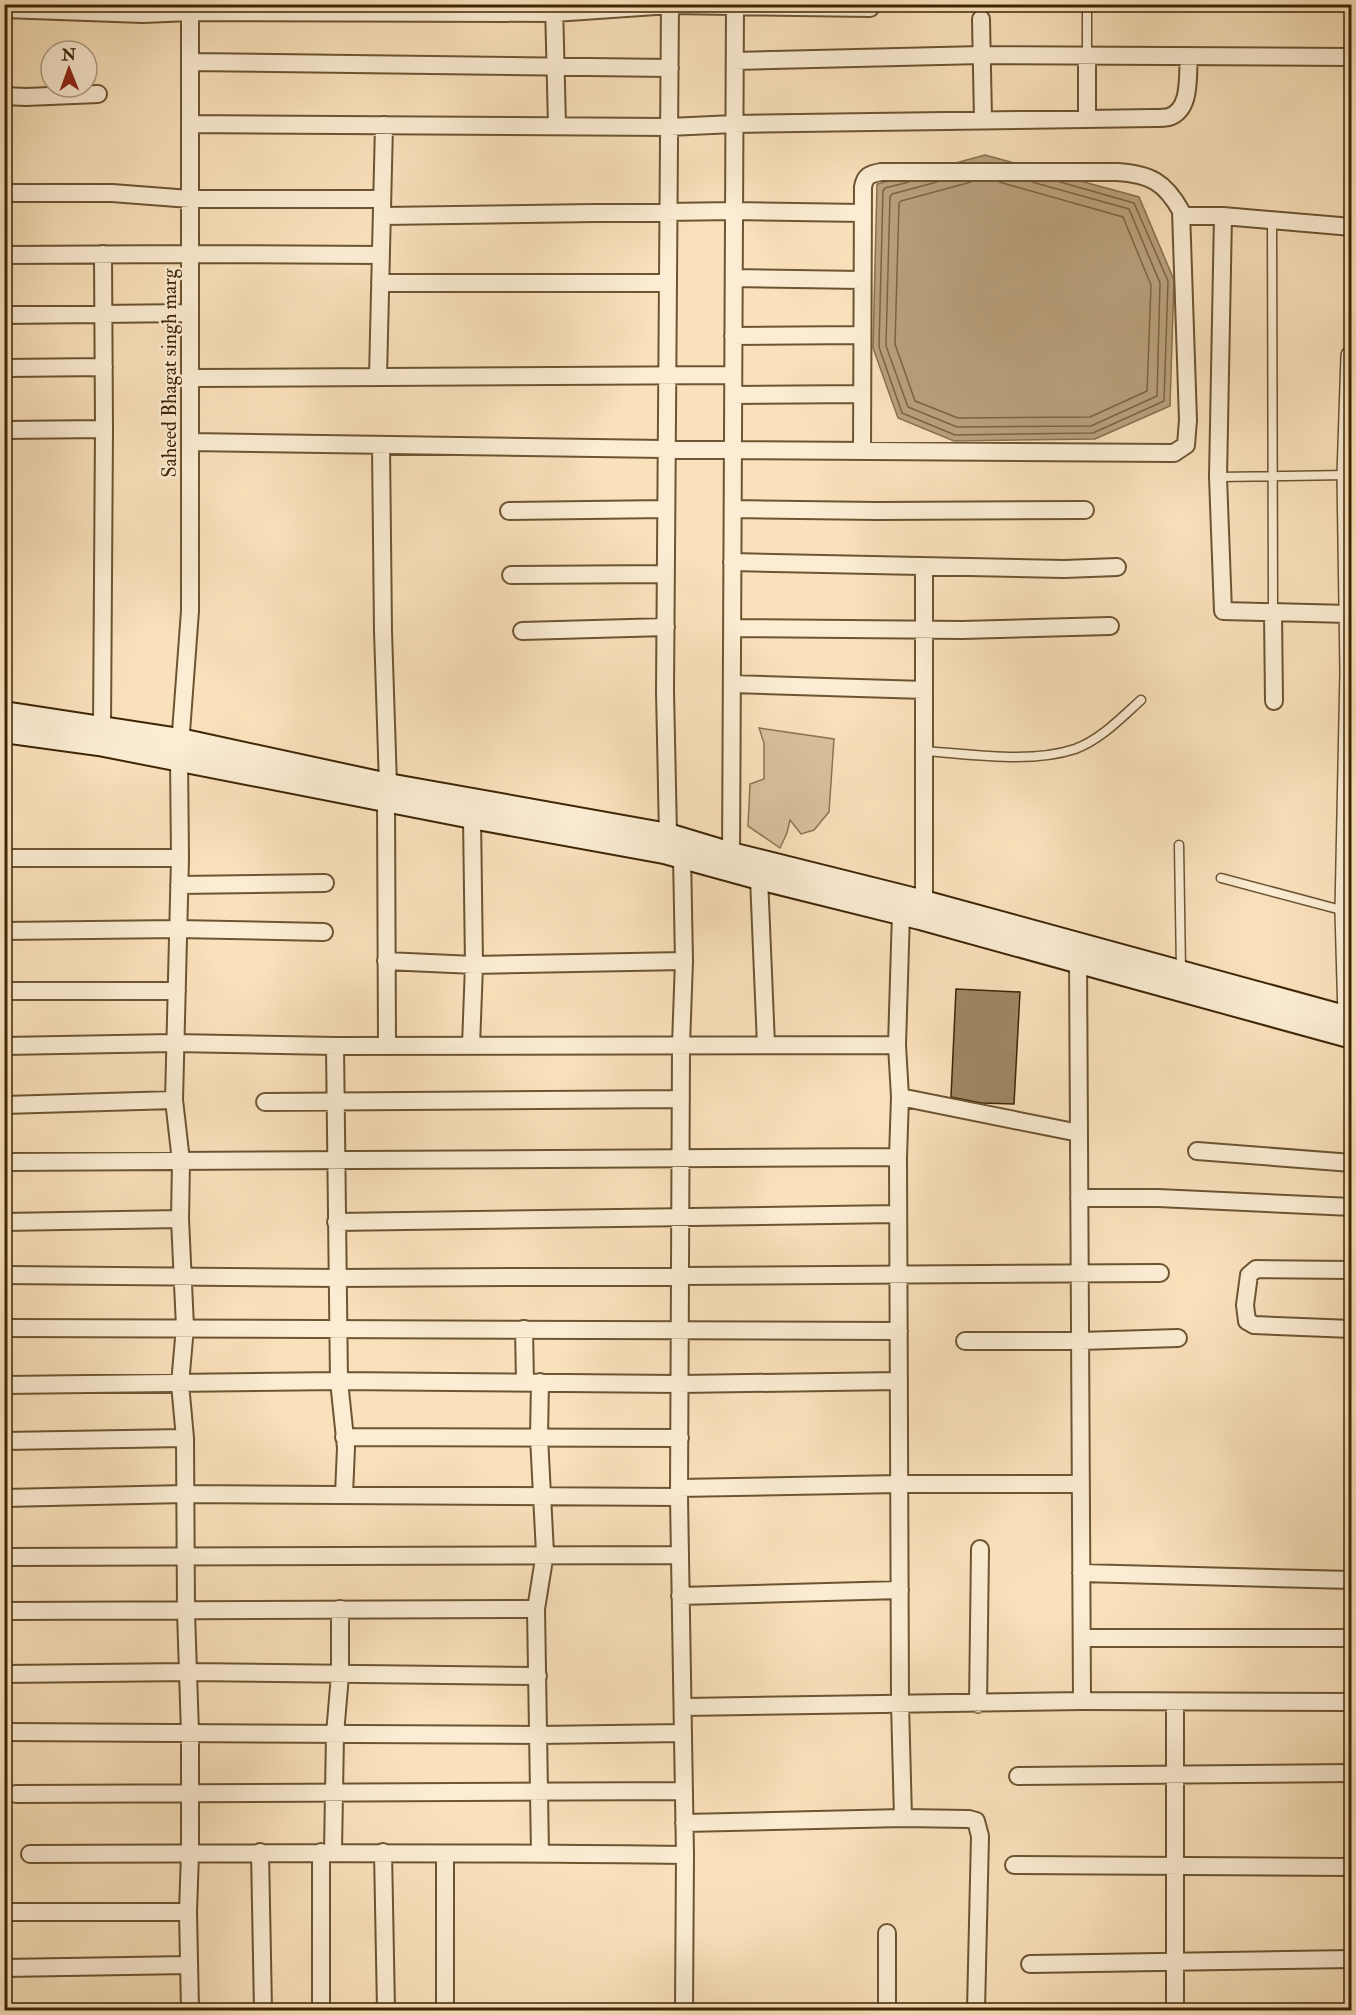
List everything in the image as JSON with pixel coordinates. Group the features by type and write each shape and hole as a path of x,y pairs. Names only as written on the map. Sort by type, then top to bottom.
{"main road":[{"path":"4,714 102,727 180,750 387,793 668,836 731,862 759,878 901,913 1181,972 1350,1025"},
{"path":"4,731 99,744 180,750"},
{"path":"387,793 472,817 682,856 731,862 924,902 1078,952 1350,1025"}],"street":[{"path":"668,836 666,509 670,5"},
{"path":"731,862 735,5"},
{"path":"4,9 142,14 190,8 554,9 735,5 870,8"},
{"name":"Saheed Bhagat singh marg","path":"190,8 190,611 180,750 180,858 174,1043 174,1100 181,1161 180,1219 185,1327 180,1384 185,1438 186,1612 190,1733 188,1912 190,2010"},
{"path":"554,9 557,126"},
{"path":"981,19 983,120"},
{"path":"735,62 982,55 1352,57"},
{"path":"1087,56 1088,118"},
{"path":"190,124 669,127 1169,117 1181,107 1186,99 1189,56"},
{"path":"190,62 669,68"},
{"path":"4,96 39,96"},
{"path":"378,377 384,125"},
{"path":"190,442 733,450 1156,454 1174,453 1186,445 1188,420 1182,216 1172,194 1155,180 1139,173 881,172 870,174 864,179 862,187 862,451"},
{"path":"4,194 112,193 190,199 382,207 862,213"},
{"path":"1182,216 1223,216 1352,227"},
{"path":"1223,216 1218,477 1223,611 1349,614"},
{"path":"102,254 104,367 102,727"},
{"path":"4,255 381,255"},
{"path":"734,278 862,280"},
{"path":"380,283 668,283"},
{"path":"4,315 190,313"},
{"path":"733,336 861,335"},
{"path":"1350,1025 1346,911 1350,845 1351,671 1348,475 1352,356"},
{"path":"4,368 104,367"},
{"path":"190,378 733,375"},
{"path":"733,395 862,394"},
{"path":"4,430 104,429"},
{"path":"381,445 387,793 387,1046"},
{"path":"509,511 666,509"},
{"path":"733,509 877,512 1085,510"},
{"path":"732,562 1064,569 1117,567"},
{"path":"924,566 924,902"},
{"path":"511,575 666,574"},
{"path":"1273,613 1274,701"},
{"path":"732,628 924,629 1110,626"},
{"path":"522,631 666,627"},
{"path":"732,684 924,690"},
{"path":"471,1046 474,965 472,817"},
{"path":"682,856 684,961 681,1045 679,1492 685,1855 684,2010"},
{"path":"4,858 180,858"},
{"path":"759,878 766,1045"},
{"path":"179,885 325,883"},
{"path":"901,913 897,1045 900,1097 898,1275 900,1704 903,1818"},
{"path":"4,931 177,929 324,932"},
{"path":"1078,952 1082,1701"},
{"path":"387,961 474,965 684,961"},
{"path":"4,991 177,991"},
{"path":"4,1046 174,1043 335,1046 897,1045"},
{"path":"335,1046 337,1328 339,1381 346,1448 344,1494"},
{"path":"900,1097 1079,1133"},
{"path":"265,1102 681,1099"},
{"path":"4,1105 174,1100"},
{"path":"1197,1151 1352,1162"},
{"path":"4,1162 898,1157"},
{"path":"1079,1198 1158,1198 1352,1207"},
{"path":"336,1222 898,1214"},
{"path":"4,1222 180,1219"},
{"path":"1352,1270 1256,1269 1249,1275 1245,1305 1247,1321 1254,1325 1352,1329"},
{"path":"4,1275 337,1278 1160,1273"},
{"path":"4,1328 899,1331"},
{"path":"524,1329 539,1437 545,1553 537,1609 540,1853"},
{"path":"965,1341 1178,1338"},
{"path":"4,1385 339,1381 680,1384 899,1382"},
{"path":"344,1437 680,1438"},
{"path":"4,1441 185,1438"},
{"path":"4,1498 185,1494 543,1495 900,1484 1081,1484"},
{"path":"978,1704 981,1549"},
{"path":"4,1557 680,1554"},
{"path":"1081,1573 1352,1580"},
{"path":"680,1596 900,1590"},
{"path":"4,1611 537,1609"},
{"path":"321,2010 327,1852 334,1792 335,1734 340,1675 340,1610"},
{"path":"1082,1638 1352,1638"},
{"path":"4,1674 188,1672 538,1676"},
{"path":"683,1707 1082,1701 1352,1702"},
{"path":"1175,1702 1175,2010"},
{"path":"8,1732 538,1735 683,1733"},
{"path":"1018,1776 1352,1773"},
{"path":"16,1794 683,1791"},
{"path":"684,1824 903,1818 969,1818 976,1821 980,1836 976,2010"},
{"path":"260,1852 263,2010"},
{"path":"30,1854 383,1852 685,1855"},
{"path":"383,1852 386,2010"},
{"path":"445,1854 445,2010"},
{"path":"1014,1865 1352,1867"},
{"path":"4,1912 188,1912"},
{"path":"887,1933 887,2010"},
{"path":"1030,1964 1352,1959"},
{"path":"4,1968 189,1965"}],"lane":[{"path":"1087,56 1088,4"},
{"path":"1272,220 1273,613"},
{"path":"1218,477 1348,475"},
{"path":"924,751 1007,757 1052,754 1076,749 1104,733 1141,700"},
{"path":"1179,845 1181,972"},
{"path":"1221,878 1346,911"}],"shaded area":[{"path":"759,728 834,739 829,812 814,830 801,834 790,820 780,848 748,826 750,784 764,779 764,743"}],"water":[{"path":"985,155 1139,197 1174,280 1170,406 1095,439 954,441 898,418 873,348 877,184"}],"building":[{"path":"956,989 1020,992 1014,1104 981,1103 951,1097"}]}
